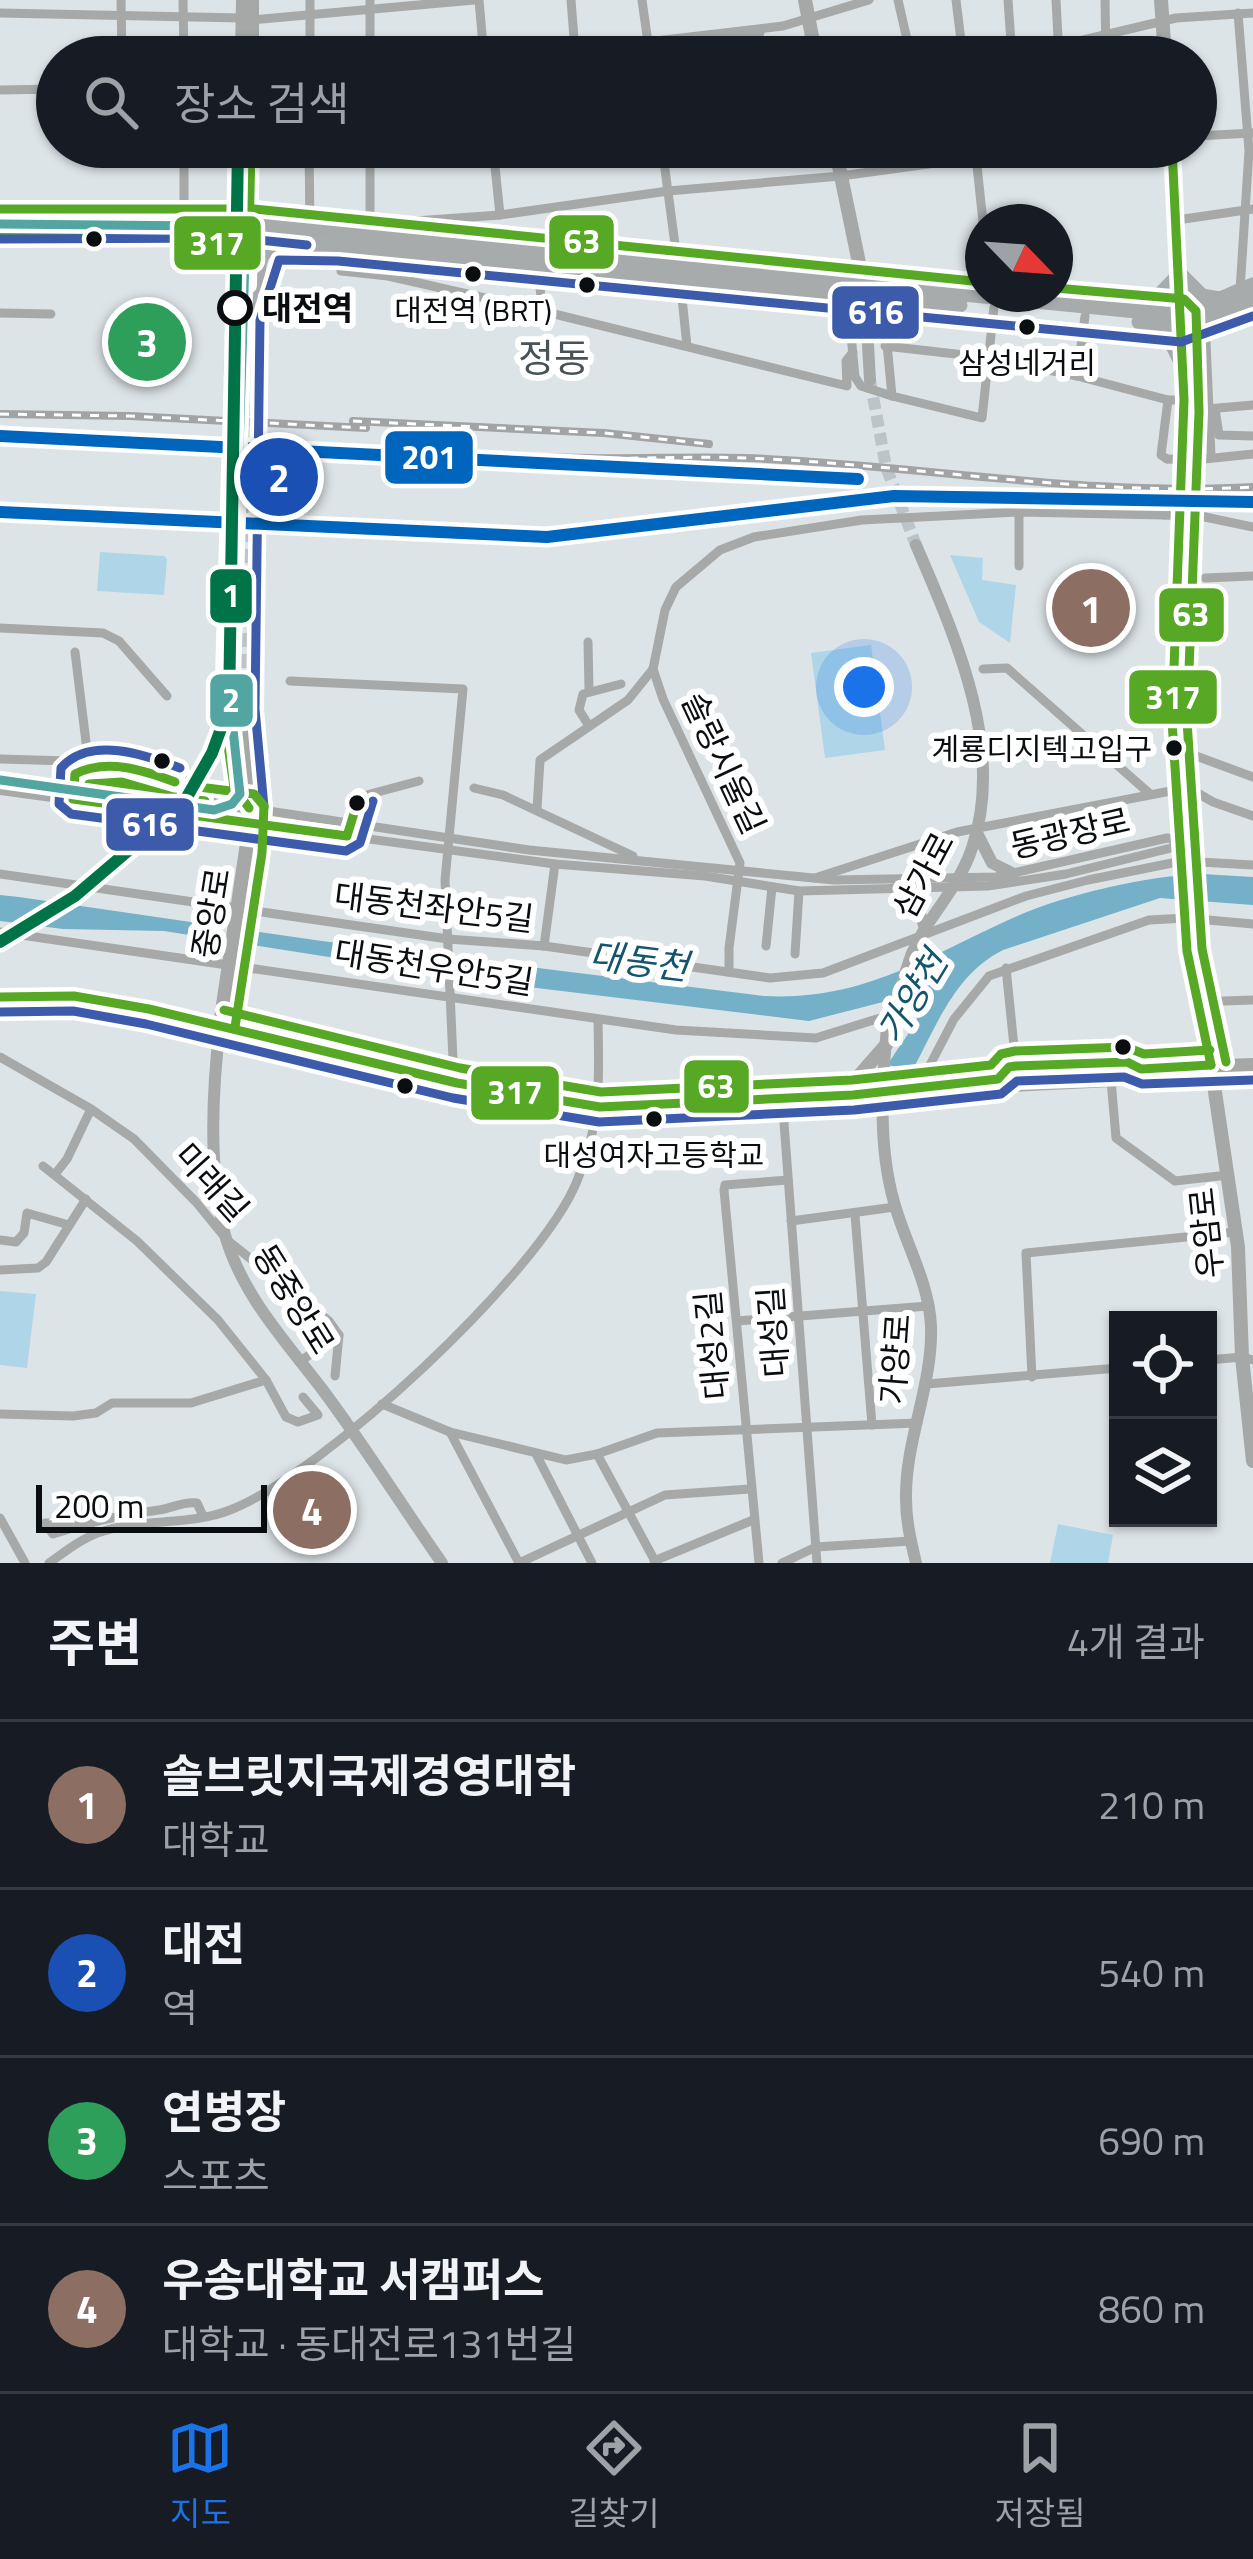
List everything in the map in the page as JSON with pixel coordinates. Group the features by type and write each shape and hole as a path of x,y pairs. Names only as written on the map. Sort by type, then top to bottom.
{"main road":[{"path":"243,0 249,36"},
{"path":"245,36 252,0"},
{"path":"805,0 812,36"},
{"path":"1161,0 1164,36"},
{"path":"239,316 236,264 246,231 243,168"},
{"path":"239,316 250,168"},
{"path":"840,168 865,292"},
{"name":"우암로","path":"1173,168 1184,368 1179,404 1174,759 1195,1002 1210,1065 1236,1232 1253,1462"},
{"path":"0,224 370,236 679,273 965,298"},
{"path":"0,234 188,230 224,244 236,264"},
{"path":"239,316 256,289 260,256 275,244 309,237 339,246 537,266 679,273 830,296 865,292 900,301 965,300"},
{"path":"1140,318 1180,274 1193,290 1222,309"},
{"path":"1062,312 1182,320 1222,309 1249,292"},
{"path":"868,328 900,301"},
{"path":"1073,310 1140,318 1172,344 1184,368 1222,309"},
{"name":"중앙로","path":"220,1025 250,816 240,710"},
{"name":"중앙로","path":"223,711 233,788 250,816"},
{"path":"0,997 74,996 220,1025 454,1082 600,1107 882,1092 998,1079 1009,1085 1112,1080 1142,1069"},
{"path":"853,1094 858,1077 886,1045"},
{"path":"998,1079 1016,1066 1253,1065"}],"street":[{"path":"121,0 121,36"},
{"path":"183,0 183,36"},
{"path":"310,0 310,36"},
{"path":"0,13 247,19 370,4 477,0 481,36"},
{"path":"571,0 574,36"},
{"path":"643,0 648,36"},
{"path":"750,36 869,0"},
{"path":"898,0 906,36"},
{"path":"956,0 961,36"},
{"path":"1008,0 1011,36"},
{"path":"1056,0 1058,36"},
{"path":"1105,0 1105,36 1178,18 1253,13"},
{"path":"1215,0 1215,15"},
{"path":"370,4 370,36"},
{"path":"1238,13 1250,133 1249,292"},
{"path":"686,36 782,26"},
{"path":"0,90 36,89"},
{"path":"1217,135 1250,133"},
{"path":"185,168 188,230"},
{"path":"309,168 309,237"},
{"path":"370,168 370,236"},
{"path":"495,168 500,215"},
{"path":"665,168 687,346"},
{"path":"370,236 386,223 500,215 668,190 895,168"},
{"path":"978,168 981,204"},
{"path":"1177,220 1248,210"},
{"path":"339,246 341,271 388,276 543,311 847,386 846,361 853,352"},
{"path":"537,266 543,311"},
{"path":"865,292 870,380"},
{"path":"830,296 860,312 868,328"},
{"path":"848,303 855,377 861,386 982,418 991,358 991,312"},
{"path":"1211,456 1205,343 1222,309"},
{"path":"884,311 892,396"},
{"path":"0,313 51,314"},
{"path":"1077,376 1085,316"},
{"path":"885,346 991,358 1179,404 1212,409 1253,405"},
{"path":"1179,404 1161,455 1195,460 1253,454"},
{"path":"1212,409 1219,435 1253,436"},
{"path":"1019,512 1019,566"},
{"name":"솔랑시울길","path":"739,876 740,863 653,669 665,610 676,587 720,550 754,537 862,520 1019,512 1205,517 1253,527"},
{"name":"삼가로","path":"882,1092 887,1027 907,967 972,850 984,794 971,699 942,605 916,545"},
{"path":"1205,578 1253,576"},
{"path":"0,628 88,629 118,640 166,696"},
{"path":"588,642 589,689 578,704 589,726"},
{"path":"75,652 88,767"},
{"path":"983,670 1007,668 1150,794"},
{"path":"538,809 540,760 628,700 653,669"},
{"path":"290,681 463,689 448,843 454,1082"},
{"path":"589,689 621,684"},
{"path":"1174,759 1196,756 1253,777"},
{"path":"0,759 69,761 71,792"},
{"path":"71,792 75,774 88,767 146,770 175,782 178,800"},
{"name":"동광장로","path":"0,779 448,843 638,859 739,876 799,892 896,888 1014,874 1167,838 1180,840"},
{"path":"348,830 359,797 419,781"},
{"path":"813,878 976,830 1176,785 1253,816"},
{"path":"474,788 538,809 638,859"},
{"name":"동광장로","path":"0,790 178,800 250,816"},
{"path":"976,830 992,863 1014,874"},
{"name":"동광장로","path":"448,843 555,864 739,876 956,880 988,886 1066,874 1171,848 1180,840"},
{"name":"대동천좌안5길","path":"0,874 448,941 544,946 770,978 823,973 1026,896 1182,861 1253,865"},
{"path":"544,946 555,864"},
{"path":"729,972 739,876"},
{"path":"766,946 772,887"},
{"path":"896,888 914,898 926,928"},
{"path":"795,954 799,892"},
{"path":"919,1086 954,1019 977,987 1006,968 1149,920 1253,924"},
{"name":"대동천우안5길","path":"0,932 676,1030 816,1038 912,1008"},
{"path":"1006,968 1016,1066"},
{"path":"1195,1002 1253,1000"},
{"path":"49,1563 107,1529 226,1512 256,1497 350,1432 401,1390 546,1234 575,1187 600,1107 598,1020"},
{"name":"동중앙로","path":"220,1025 215,1145 219,1207 227,1240 246,1285 442,1563"},
{"name":"미래길","path":"0,1057 91,1109 156,1160 227,1240 339,1335"},
{"path":"1112,1080 1116,1138 1175,1181 1228,1175"},
{"name":"가양로","path":"882,1092 886,1160 895,1207 928,1306 927,1384 905,1498 916,1563"},
{"name":"대성길","path":"782,1096 817,1563"},
{"path":"56,1173 91,1109"},
{"path":"43,1166 137,1241 218,1320 266,1380 286,1417 298,1422 318,1415 303,1397"},
{"name":"대성2길","path":"759,1563 725,1186 788,1180"},
{"path":"0,1270 38,1268 46,1262 86,1199"},
{"path":"791,1221 895,1207"},
{"path":"0,1240 16,1242 24,1233 27,1213 69,1226"},
{"path":"855,1214 872,1425"},
{"path":"1032,1377 1026,1253 1236,1232"},
{"path":"737,1321 928,1306"},
{"path":"299,1362 339,1335"},
{"path":"335,1376 339,1335"},
{"path":"1217,1360 1248,1358"},
{"path":"927,1384 1109,1369"},
{"path":"0,1414 73,1416 96,1413 112,1402 191,1403 266,1380"},
{"path":"382,1404 450,1432 566,1460 657,1433 918,1423"},
{"path":"450,1432 519,1563 665,1495 750,1489"},
{"path":"597,1454 655,1562 752,1520"},
{"path":"536,1455 592,1563"},
{"path":"91,1522 190,1501 197,1503 203,1516"},
{"path":"0,1518 26,1563"},
{"path":"782,1563 816,1547 911,1541"}],"shaded area":[{"path":"100,552 164,556 164,595 97,591"},
{"path":"950,555 983,558 982,580 1016,585 1010,643 979,622"},
{"path":"871,645 885,750 825,758 811,653"},
{"path":"1202,874 1253,877 1253,905 1160,898 1003,950 960,987 912,1071 888,1065 919,1014 924,995 918,993 809,1021 488,982 164,931 63,929 0,921 0,895 322,941 764,996 800,996 894,973 1057,901 1132,882"},
{"path":"0,1291 36,1294 27,1368 0,1365"},
{"path":"1058,1524 1113,1535 1108,1563 1050,1563"}],"pier":[{"path":"212,919 260,926 256,953 208,945"}],"tunnel":[{"path":"223,711 232,314"},
{"path":"240,710 245,317"},
{"path":"870,380 886,467 916,545"}],"railway":[{"path":"0,414 366,428"},
{"path":"353,421 604,433 709,444"},
{"path":"0,430 369,452 808,461 1126,488 1253,487"}],"transit line":[{"name":"1","path":"0,942 75,896 183,804 212,753 229,707 238,168"},
{"name":"317","path":"248,285 251,168"},
{"name":"317","path":"1173,168 1184,400 1172,721 1187,951 1211,1065"},
{"name":"63","path":"0,209 254,209 965,280"},
{"name":"2","path":"0,224 206,226 235,239 245,258 231,711 240,794 232,804 214,810 0,780"},
{"name":"317","path":"0,234 188,236 223,246 236,264 223,711 234,787 249,808"},
{"name":"616","path":"0,239 240,238 307,245"},
{"name":"616","path":"264,807 255,709 260,320 279,260 338,261 1181,342 1253,316"},
{"name":"63","path":"1073,290 1184,299 1196,311 1199,412 1187,721 1202,949 1226,1062"},
{"name":"201","path":"0,436 858,479"},
{"name":"201","path":"0,512 547,537 894,496 1253,502"},
{"name":"616","path":"180,768 119,751 87,752 61,768 59,804 71,814 346,851 360,843 373,801"},
{"name":"317","path":"175,782 112,766 87,769 75,774 73,799 347,836 359,797"},
{"name":"63","path":"190,779 191,786 254,794 264,806 262,853 235,1027"},
{"name":"63","path":"170,796 122,782 89,784 89,786 205,801"},
{"name":"317","path":"0,997 74,996 149,1009 457,1083 600,1107 853,1095 998,1079 1016,1066 1127,1062 1141,1069 1211,1065"},
{"name":"63","path":"224,1010 460,1068 601,1092 852,1080 991,1065 1001,1054 1015,1051 1126,1047 1144,1054 1210,1050"},
{"name":"616","path":"0,1012 73,1011 146,1024 453,1098 599,1122 854,1110 1001,1094 1017,1081 1253,1080"}],"place":[{"name":"대전역 (BRT)","path":"473,274"},
{"name":"대전역","path":"235,308"},
{"name":"삼성네거리","path":"1027,327"},
{"name":"연병장","path":"147,342"},
{"name":"대전","path":"279,477"},
{"name":"솔브릿지국제경영대학","path":"1091,608"},
{"name":"계룡디지텍고입구","path":"1174,748"},
{"name":"대성여자고등학교","path":"654,1119"},
{"name":"우송대학교 서캠퍼스","path":"312,1510"}],"district":[{"name":"정동","path":"554,358"}],"water label":[{"name":"대동천","path":"639,961"},
{"name":"가양천","path":"912,997"}]}
